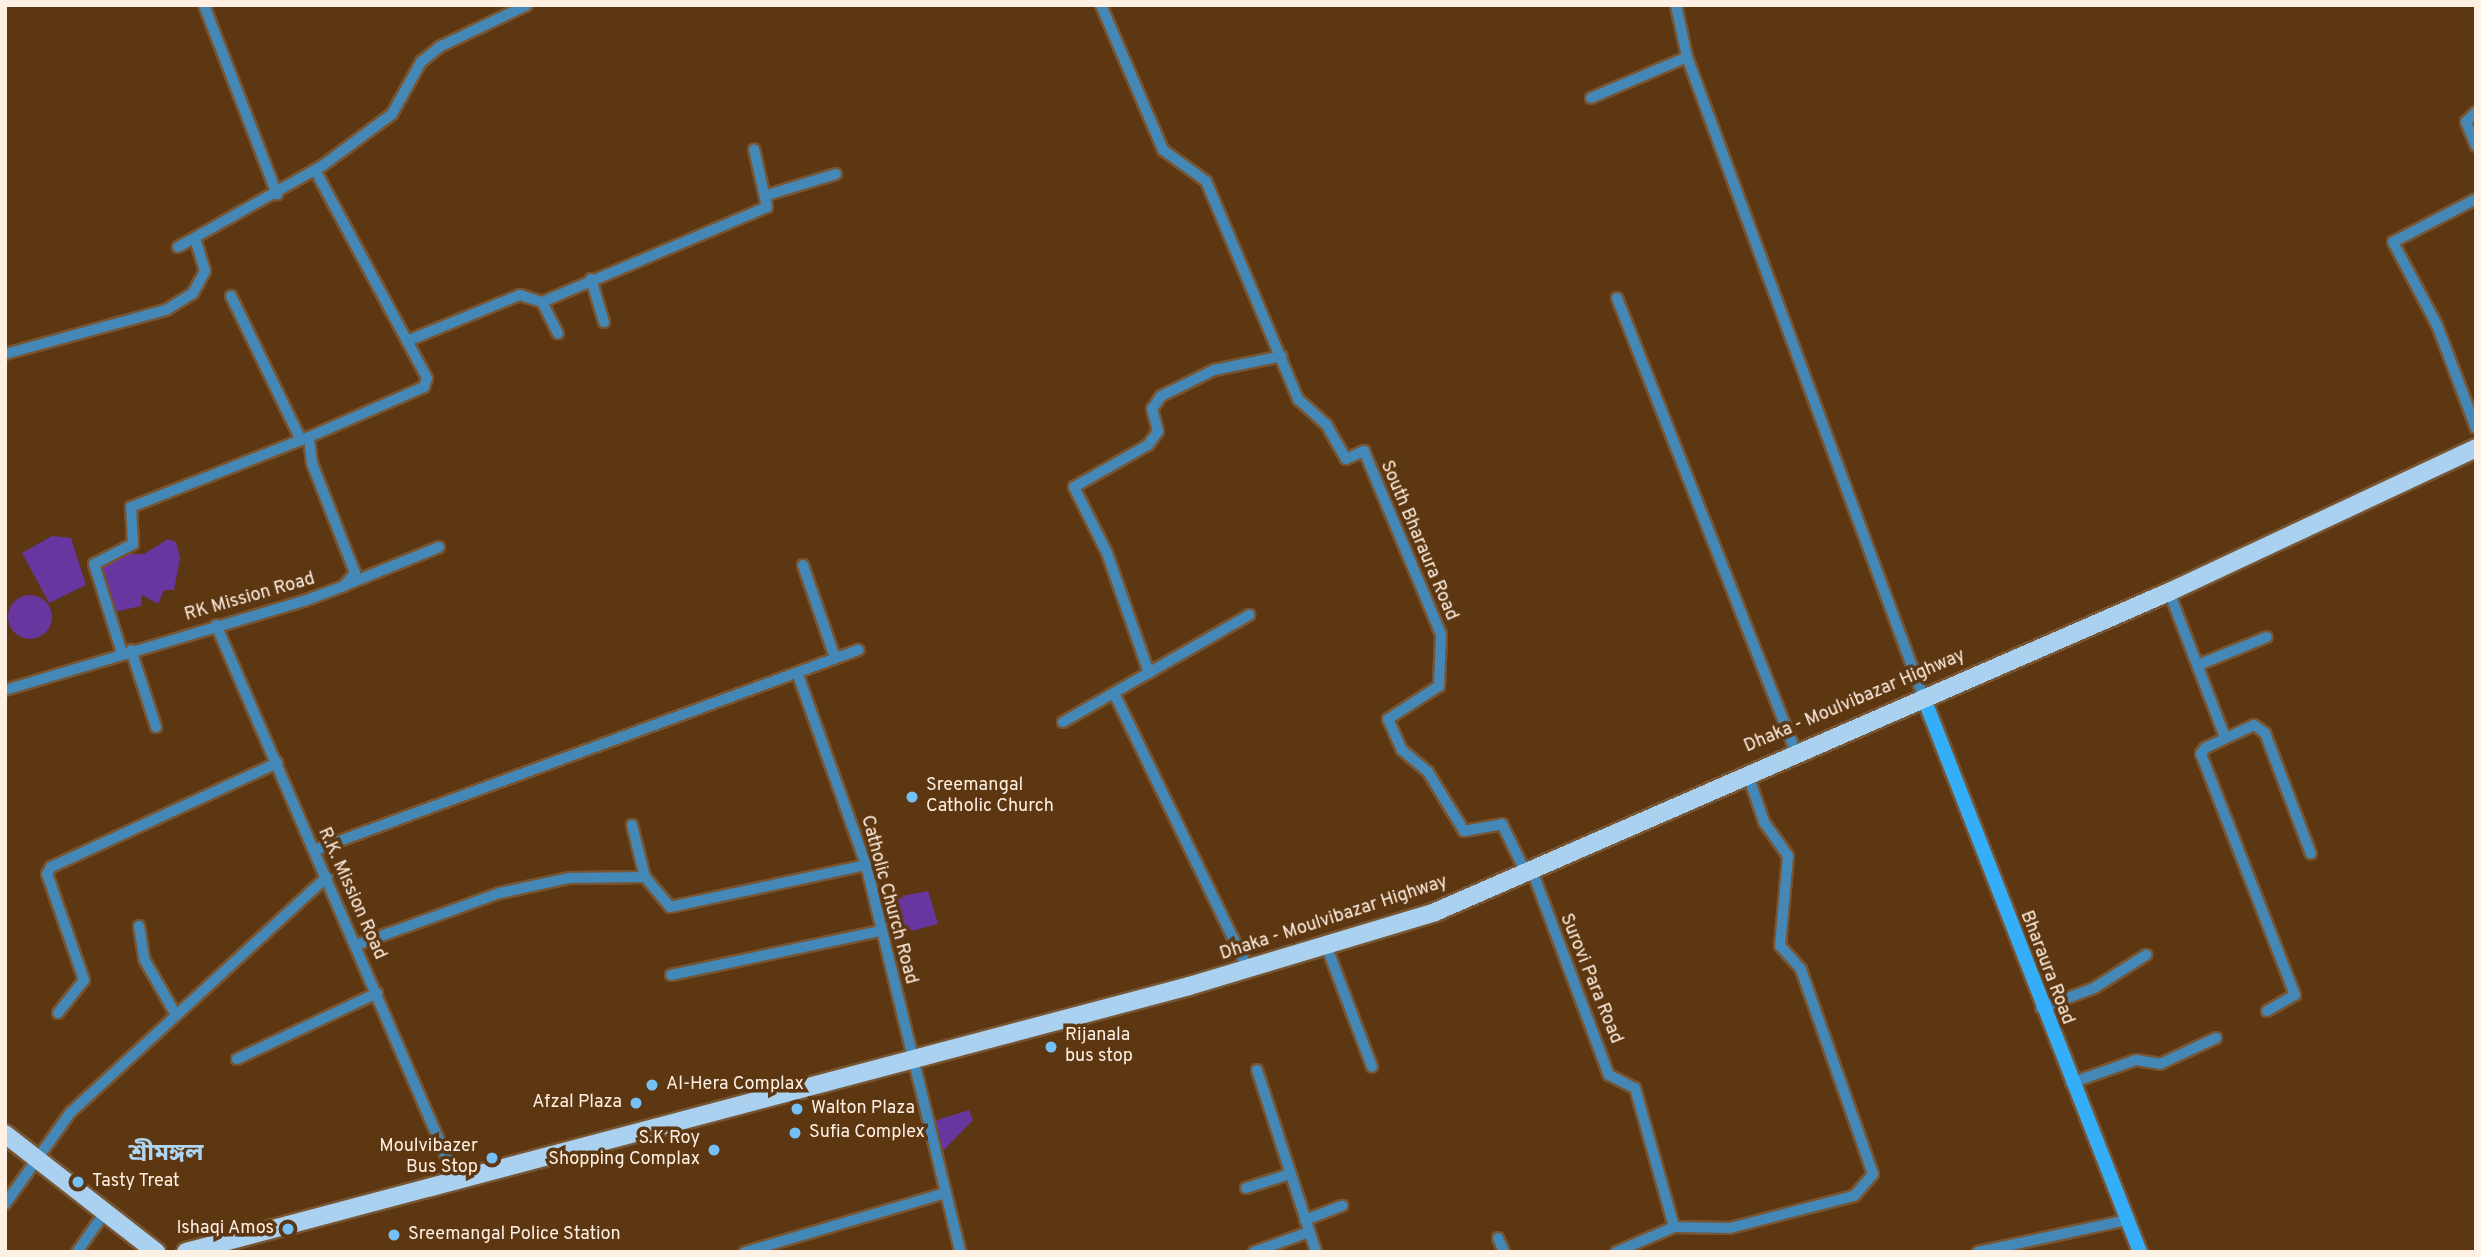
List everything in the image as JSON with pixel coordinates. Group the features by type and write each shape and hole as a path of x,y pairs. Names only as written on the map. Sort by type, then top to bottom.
{"highway":[{"name":"Dhaka - Moulvibazar Highway","path":"186,1252 455,1177 1248,969 1435,912 1746,771 2169,592 2476,448"},
{"path":"5,1134 156,1252"}],"main road":[{"name":"Bharaura Road","path":"1923,696 2040,1008 2140,1252"}],"street":[{"path":"204,5 277,194"},
{"path":"178,247 277,194 392,114 421,62 441,46 527,5"},
{"name":"South Bharaura Road","path":"1101,5 1163,150 1206,181 1298,399 1326,424 1346,458 1364,451 1441,634 1439,686 1392,714 1389,723 1408,758 1434,780 1457,825 1470,833 1502,824 1528,870"},
{"path":"1676,5 1687,57 1923,696"},
{"path":"1591,98 1687,57"},
{"path":"2476,112 2466,122 2476,146"},
{"path":"407,341 520,295 542,302 591,279 767,207 767,195 754,149"},
{"path":"156,727 94,564 133,544 131,507 305,438 428,384 315,170"},
{"path":"767,195 836,174"},
{"path":"2476,199 2393,242 2442,338 2476,428"},
{"path":"5,354 166,310 193,293 205,271 195,238"},
{"path":"591,279 604,322"},
{"path":"231,296 305,438 312,463 356,563 344,586"},
{"path":"1617,298 1795,750"},
{"path":"542,302 558,333"},
{"path":"1149,673 1107,552 1074,487 1148,445 1157,431 1152,409 1161,396 1213,370 1282,356"},
{"name":"RK Mission Road","path":"5,690 344,586 439,547"},
{"path":"803,565 835,658"},
{"path":"2169,592 2225,737"},
{"path":"1063,722 1249,615"},
{"name":"R.K. Mission Road","path":"216,625 455,1177"},
{"path":"2198,666 2267,637"},
{"path":"314,850 798,675 858,650"},
{"name":"Catholic Church Road","path":"798,675 866,865 879,931 913,1056 960,1252"},
{"path":"1114,693 1248,969"},
{"path":"2267,1011 2295,995 2201,754 2225,737 2253,725 2265,733 2311,854"},
{"path":"58,1013 84,980 47,874 51,867 277,763"},
{"path":"1616,1252 1674,1227 1730,1228 1854,1196 1873,1174 1801,969 1780,946 1788,856 1764,822 1746,771"},
{"path":"632,824 645,877 670,907 866,865"},
{"name":"Surovi Para Road","path":"1528,870 1609,1074 1635,1088 1674,1227"},
{"path":"5,1204 70,1113 327,877"},
{"path":"356,945 500,892 569,878 645,877"},
{"path":"139,926 144,959 176,1015"},
{"path":"671,975 879,931"},
{"path":"1326,945 1372,1067"},
{"path":"2040,1008 2094,988 2146,955"},
{"path":"237,1059 377,993"},
{"path":"2071,1083 2136,1060 2160,1064 2216,1038"},
{"path":"1257,1070 1316,1252"},
{"path":"1246,1188 1290,1174"},
{"path":"745,1252 945,1193"},
{"path":"1305,1220 1342,1206"},
{"path":"77,1252 105,1212"},
{"path":"1978,1252 2127,1220"},
{"path":"1254,1252 1309,1232"},
{"path":"1498,1238 1504,1252"}],"shaded area":[{"path":"52,536 71,538 86,585 49,603 22,553"},
{"path":"168,539 176,542 180,558 174,590 164,590 158,604 142,595 141,606 115,612 99,563 120,554 144,554"},
{"path":"30,595 46,601 52,617 46,633 30,639 14,633 8,617 14,601"},
{"path":"928,891 938,924 885,938 881,900"},
{"path":"969,1110 973,1120 939,1155 931,1122"}],"place":[{"name":"Sreemangal Catholic Church","path":"912,797"},
{"name":"Rijanala bus stop","path":"1051,1047"},
{"name":"Al-Hera Complax","path":"652,1085"},
{"name":"Afzal Plaza","path":"636,1103"},
{"name":"Walton Plaza","path":"797,1109"},
{"name":"Sufia Complex","path":"795,1133"},
{"name":"S.K Roy Shopping Complax","path":"714,1150"},
{"name":"Moulvibazer Bus Stop","path":"492,1158"},
{"name":"Tasty Treat","path":"78,1182"},
{"name":"Ishaqi Amos","path":"288,1229"},
{"name":"Sreemangal Police Station","path":"394,1235"}],"district":[{"name":"শ্রীমঙ্গল","path":"166,1155"}]}
